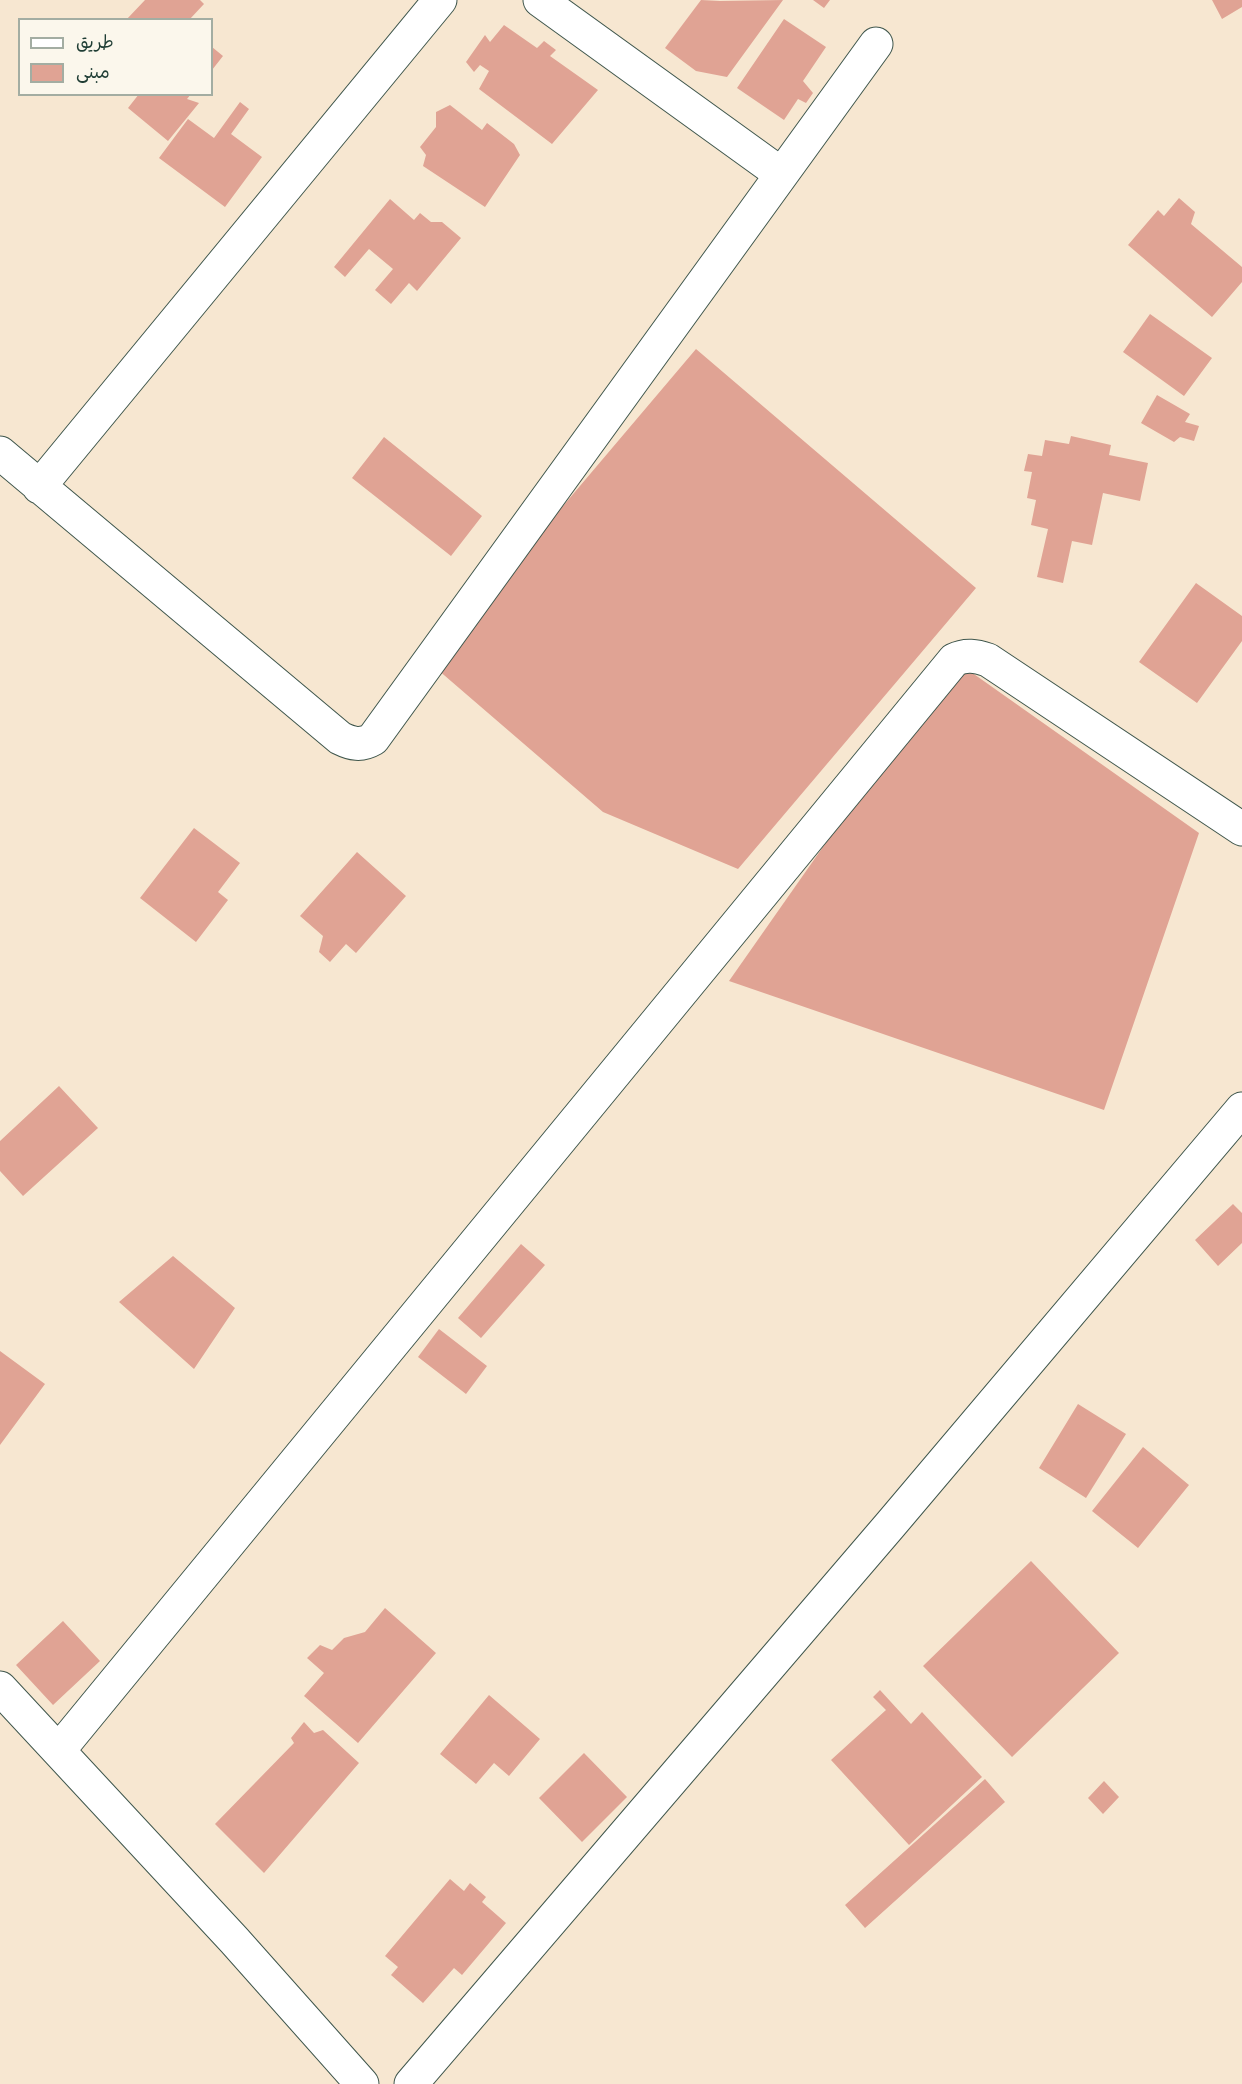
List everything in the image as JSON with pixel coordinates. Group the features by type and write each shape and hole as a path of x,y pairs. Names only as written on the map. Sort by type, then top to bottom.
{"street":[{"path":"39,487 440,0"},
{"path":"540,0 781,174"},
{"path":"0,453 340,738 348,742 365,743 373,739 876,44"},
{"path":"59,1750 954,660 970,656 988,660 1242,829"},
{"path":"411,2084 891,1524 1242,1109"},
{"path":"0,1688 234,1940 362,2084"}],"building":[{"path":"145,0 200,0 204,4 191,18 128,18"},
{"path":"701,0 783,0 727,77 696,71 665,48"},
{"path":"813,0 830,0 824,8"},
{"path":"1212,0 1242,0 1242,7 1222,19"},
{"path":"784,19 826,47 803,81 813,93 806,103 798,99 784,120 737,88"},
{"path":"504,25 537,48 544,41 556,50 550,56 598,90 552,144 479,89 489,71 480,65 474,72 466,62 485,35 490,42"},
{"path":"213,48 223,56 213,69"},
{"path":"137,96 189,96 187,99 199,103 168,141 128,108"},
{"path":"240,102 249,109 231,134 262,157 225,207 159,158 188,119 214,138"},
{"path":"450,105 482,130 487,123 514,144 520,155 485,207 423,166 426,155 420,147 436,127 436,112"},
{"path":"1179,198 1195,212 1191,224 1242,267 1242,282 1212,317 1128,245 1158,210 1164,216"},
{"path":"390,199 414,220 420,213 431,222 442,222 461,238 417,291 409,283 391,304 375,290 393,269 369,249 345,277 334,267"},
{"path":"1150,314 1212,358 1184,396 1123,352"},
{"path":"696,349 976,588 738,869 603,812 430,663"},
{"path":"1157,395 1190,414 1185,422 1199,426 1194,441 1180,437 1174,442 1141,423"},
{"path":"1071,436 1111,445 1109,455 1148,463 1140,501 1103,493 1092,545 1072,541 1063,583 1037,577 1048,529 1031,525 1036,500 1027,498 1032,472 1024,471 1028,454 1042,456 1045,440 1069,444"},
{"path":"384,437 482,516 451,556 352,478"},
{"path":"1196,583 1242,616 1242,641 1197,703 1139,662"},
{"path":"954,660 1199,833 1104,1110 729,981"},
{"path":"194,828 240,863 218,892 228,900 196,942 140,898"},
{"path":"357,852 406,896 356,953 346,944 330,962 319,952 323,936 300,916"},
{"path":"59,1086 98,1128 23,1196 0,1171 0,1141"},
{"path":"1233,1204 1242,1213 1242,1243 1218,1266 1195,1240"},
{"path":"521,1244 545,1265 481,1338 458,1318"},
{"path":"173,1256 235,1308 194,1369 119,1302"},
{"path":"439,1329 487,1366 466,1394 418,1357"},
{"path":"0,1351 45,1384 0,1445"},
{"path":"1078,1404 1126,1434 1086,1498 1039,1468"},
{"path":"1143,1447 1189,1485 1138,1548 1092,1511"},
{"path":"1031,1561 1119,1653 1012,1757 923,1666"},
{"path":"385,1608 436,1653 358,1743 304,1696 324,1673 307,1658 320,1645 332,1650 344,1638 365,1632"},
{"path":"63,1621 100,1661 53,1705 16,1665"},
{"path":"880,1690 911,1724 922,1712 982,1777 909,1845 831,1760 886,1710 873,1697"},
{"path":"489,1695 540,1739 509,1776 494,1763 476,1784 440,1754"},
{"path":"304,1722 314,1733 323,1730 359,1763 264,1873 215,1824 294,1743 291,1738"},
{"path":"584,1753 627,1797 582,1842 539,1798"},
{"path":"985,1779 1005,1802 865,1928 845,1905"},
{"path":"1104,1781 1119,1797 1103,1814 1088,1798"},
{"path":"450,1879 464,1891 470,1883 486,1897 482,1902 506,1923 462,1975 454,1968 423,2003 391,1975 398,1967 385,1956"}]}
